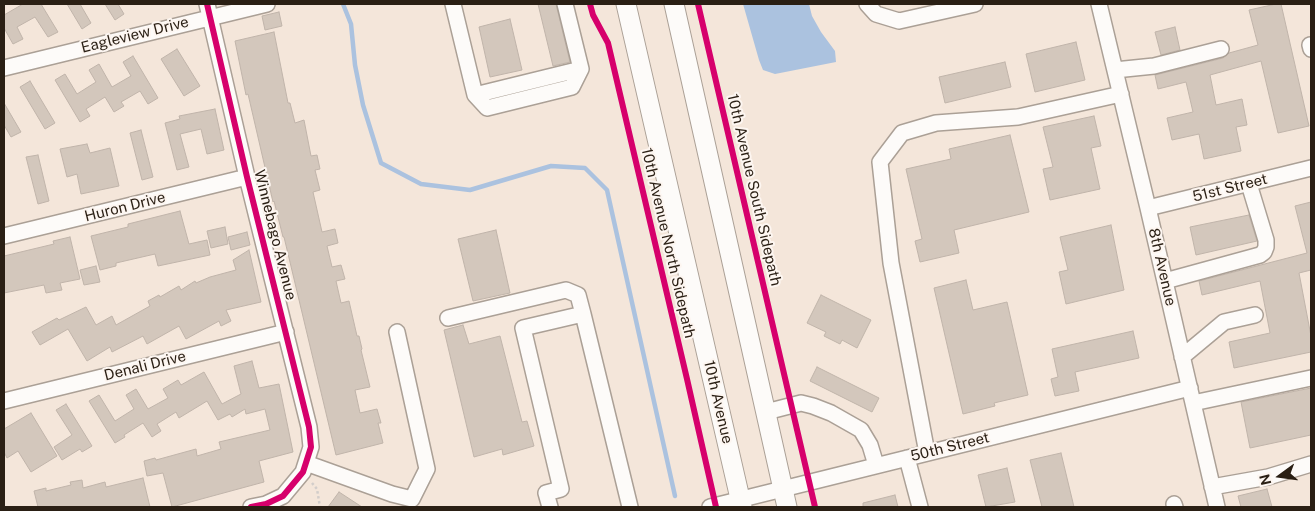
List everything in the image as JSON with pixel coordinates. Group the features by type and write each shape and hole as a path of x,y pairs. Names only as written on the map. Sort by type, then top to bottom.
{"main road":[{"name":"10th Avenue","path":"626,4 741,503"},
{"path":"674,4 787,507"}],"street":[{"name":"Eagleview Drive","path":"4,68 209,10 267,4"},
{"path":"453,4 475,95 581,69 565,4"},
{"path":"867,4 876,14 899,21 974,4"},
{"name":"8th Avenue","path":"1099,4 1217,507"},
{"name":"Winnebago Avenue","path":"209,10 247,177 309,427 311,447 304,468"},
{"path":"1115,70 1154,66 1222,48"},
{"path":"927,453 891,263 880,162 902,133 936,122 1018,117 1120,94"},
{"name":"51st Street","path":"1148,208 1311,168"},
{"name":"Huron Drive","path":"4,236 247,177"},
{"path":"1165,281 1260,256 1264,252 1266,240 1249,184"},
{"path":"448,318 566,290 578,295 630,507"},
{"path":"550,507 546,493 561,489 523,328 583,314"},
{"path":"1182,358 1224,322 1255,315"},
{"name":"Denali Drive","path":"4,401 286,332"},
{"path":"251,507 266,504 283,496 304,468 412,499 427,469 397,332"},
{"name":"50th Street","path":"710,507 741,503 783,488 927,453 1191,396 1311,378"},
{"path":"766,412 801,403 831,413 861,430 870,445 876,465"},
{"path":"907,458 920,507"},
{"path":"1212,488 1268,477 1311,464"}],"path":[{"path":"304,468 317,490 320,507"}],"water":[{"path":"743,4 809,4 812,16 835,51 836,62 775,74 763,70"}],"building":[{"path":"23,4 41,4 58,32 48,37 35,17 17,27 23,39 13,44 4,28 4,15"},
{"path":"67,4 80,4 91,23 82,29"},
{"path":"105,4 118,4 124,14 115,20"},
{"path":"538,4 556,4 570,62 553,66"},
{"path":"1281,4 1309,126 1278,133 1261,61 1210,75 1216,105 1242,99 1247,125 1236,127 1241,151 1204,159 1199,134 1172,140 1167,118 1193,112 1186,82 1158,89 1155,75 1223,58 1229,53 1258,45 1249,10"},
{"path":"279,12 282,26 265,30 262,16"},
{"path":"510,19 522,70 490,77 479,27"},
{"path":"1175,27 1180,50 1161,55 1155,32"},
{"path":"274,32 288,103 290,103 295,123 304,120 311,156 317,155 320,169 315,170 320,190 313,192 322,232 335,229 338,243 327,246 332,267 341,265 345,279 336,281 341,303 349,301 370,387 355,390 360,413 377,409 381,423 378,423 383,443 336,455 284,237 273,202 248,94 246,95 235,41"},
{"path":"1076,42 1085,80 1035,92 1026,54"},
{"path":"177,49 200,86 184,96 161,59"},
{"path":"133,56 158,98 148,104 140,91 121,102 124,106 114,112 105,97 86,109 90,116 80,122 55,80 65,74 77,94 96,82 89,70 99,64 112,87 131,76 123,62"},
{"path":"1005,62 1011,87 945,103 939,77"},
{"path":"30,81 55,123 45,129 20,87"},
{"path":"4,103 21,132 11,137 4,125"},
{"path":"215,109 224,150 207,154 201,129 180,134 189,167 177,170 165,123 180,119 179,116"},
{"path":"1094,116 1101,146 1091,148 1100,189 1050,200 1043,169 1053,167 1043,127"},
{"path":"141,130 153,177 142,180 130,133"},
{"path":"1010,135 1029,212 954,230 959,253 920,262 915,241 922,239 906,169 951,159 949,149"},
{"path":"87,144 90,153 110,148 119,186 81,194 77,174 67,177 60,149"},
{"path":"38,155 49,201 38,204 26,157"},
{"path":"1311,202 1311,270 1299,273 1311,336 1311,352 1234,368 1229,342 1270,333 1260,281 1202,295 1199,281 1307,253 1295,206"},
{"path":"180,211 189,244 207,240 210,255 158,266 155,254 116,263 116,266 100,270 91,236 128,227 128,224"},
{"path":"1249,215 1257,241 1196,255 1190,227"},
{"path":"1111,225 1124,290 1066,304 1059,272 1068,270 1060,237"},
{"path":"225,227 228,244 211,248 207,231"},
{"path":"496,230 510,293 473,301 458,239"},
{"path":"247,232 250,245 231,250 228,237"},
{"path":"70,237 80,279 60,283 62,290 46,293 44,285 4,293 4,256 54,244 53,241"},
{"path":"249,250 261,302 226,310 231,321 221,326 219,321 186,339 179,326 147,344 143,336 112,352 110,347 87,361 68,329 40,345 32,332 57,318 59,320 86,307 96,325 112,316 116,325 150,306 148,301 159,295 160,297 179,286 181,290 195,281 196,283 236,270 233,260"},
{"path":"96,266 100,282 84,285 80,270"},
{"path":"966,280 973,310 1007,302 1028,395 994,403 995,406 963,414 934,288"},
{"path":"821,295 871,320 857,348 842,340 840,344 824,336 826,332 807,323"},
{"path":"463,325 469,344 500,336 522,422 527,421 534,446 503,455 502,449 474,457 444,330"},
{"path":"1133,331 1139,358 1075,372 1079,391 1055,396 1051,379 1058,377 1052,349"},
{"path":"252,361 259,388 279,384 293,452 259,461 264,482 172,507 163,473 147,476 144,461 155,458 156,460 196,449 197,456 221,449 219,442 270,430 265,409 246,414 245,409 232,417 230,414 218,420 207,401 179,418 176,412 157,424 161,431 152,437 143,423 115,443 89,401 99,395 115,421 134,409 126,395 136,389 148,409 168,398 163,389 178,380 181,385 204,372 222,404 241,394 234,366"},
{"path":"817,367 879,398 872,412 810,381"},
{"path":"1311,388 1311,435 1250,448 1241,402"},
{"path":"66,404 92,446 82,452 80,449 62,460 54,447 72,435 56,410"},
{"path":"31,413 57,456 31,472 18,451 7,458 4,452 4,429"},
{"path":"1061,453 1074,507 1042,507 1030,460"},
{"path":"1007,468 1015,502 986,507 978,475"},
{"path":"143,478 150,507 38,507 34,491 46,488 46,491 71,485 70,482 82,480 83,488 105,482 106,487"},
{"path":"1267,489 1272,507 1241,507 1238,496"},
{"path":"339,492 362,507 328,507"},
{"path":"895,495 898,507 863,507 863,503"}],"waterway":[{"path":"343,4 351,24 355,65 363,105 381,163 421,184 470,190 551,166 585,168 607,190 675,496"}],"cycle path":[{"path":"207,4 247,177 309,427 311,447 303,472 283,496 266,504 251,507"},
{"name":"10th Avenue North Sidepath","path":"590,4 593,15 608,43 716,507"},
{"name":"10th Avenue South Sidepath","path":"698,4 815,507"}]}
